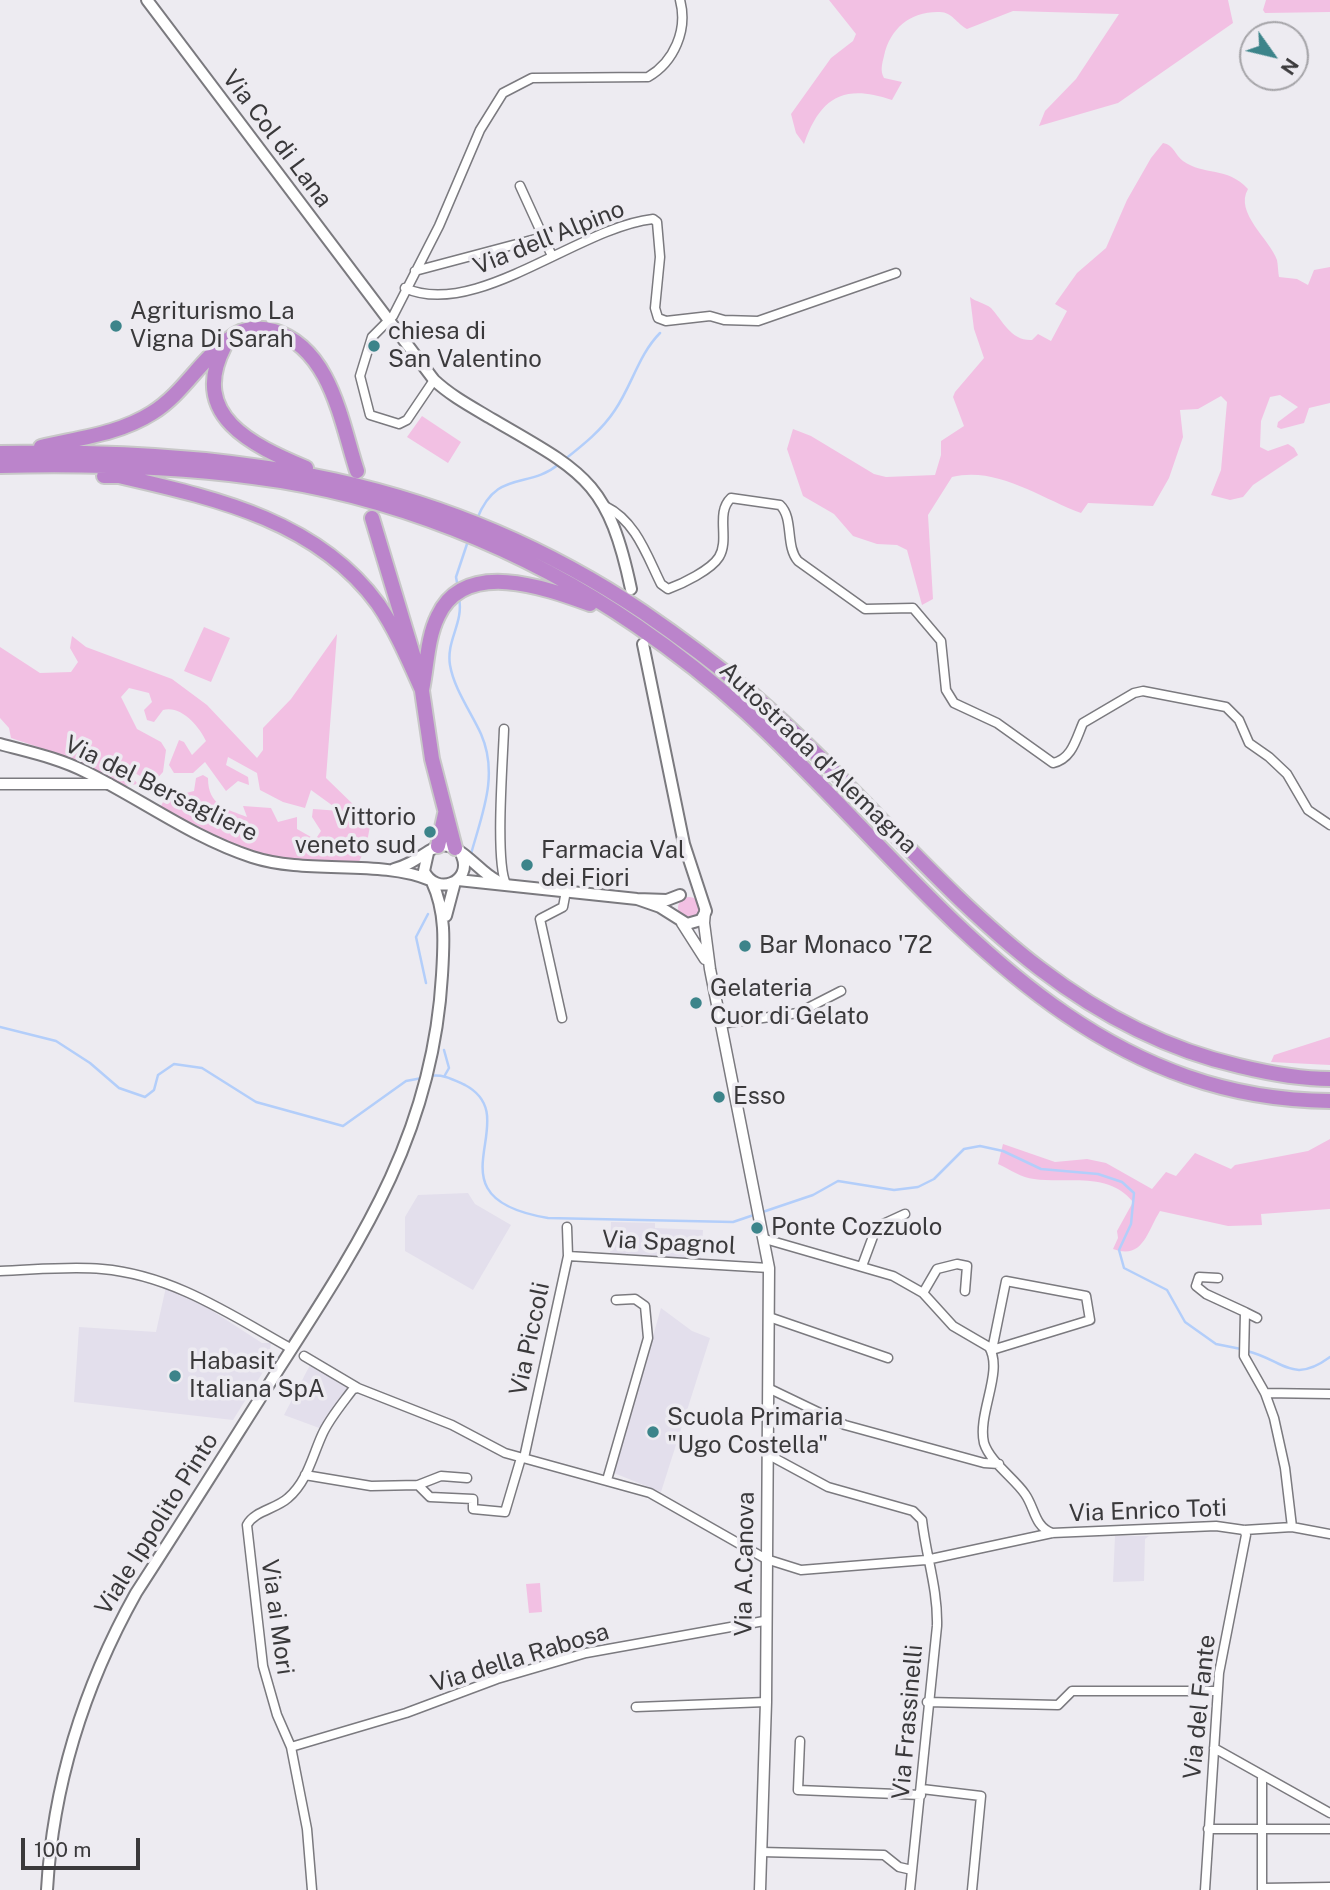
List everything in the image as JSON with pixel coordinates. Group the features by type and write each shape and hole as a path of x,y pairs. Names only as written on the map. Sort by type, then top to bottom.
{"highway":[{"path":"7,453 119,429 140,420 173,397 212,352 227,340 238,332 266,328 281,333 307,350 329,386 357,471"},
{"path":"227,340 216,362 212,380 213,396 223,416 267,450 335,480"},
{"name":"Autostrada d'Alemagna","path":"7,453 133,453 200,457 335,480 420,503 511,538 560,562 645,613 755,697 1026,958 1093,1008 1167,1046 1210,1059 1262,1071 1330,1079"},
{"name":"Autostrada d'Alemagna","path":"0,466 197,471 257,477 333,492 416,517 507,552 576,588 638,627 745,710 910,880 1045,1002 1082,1027 1159,1065 1206,1081 1261,1094 1330,1101"},
{"path":"0,475 119,477 212,497 260,514 335,559 361,583 392,627 422,690"},
{"path":"372,518 405,620 422,690 432,759 445,813 458,850"},
{"path":"422,690 438,616 449,600 468,588 495,583 531,585 595,606 638,627"},
{"path":"433,849 445,813"}],"main road":[{"name":"Via Col di Lana","path":"147,0 388,323 434,380 457,398 548,451 593,487 605,506 624,551 631,589"},
{"path":"643,644 687,859 688,880 674,903 679,920"},
{"name":"Via del Bersagliere","path":"0,744 58,760 109,784 205,837 254,858 281,864 414,874 431,881"},
{"path":"506,884 485,875 458,850 433,849 423,865 431,881 441,886 457,881 637,899 667,900 681,894 695,893 702,898"},
{"name":"Via del Bersagliere","path":"388,871 406,866 433,849"},
{"path":"457,881 465,865 458,850"},
{"path":"637,899 660,906 679,920 697,923 706,911 687,859"},
{"name":"Viale Ippolito Pinto","path":"431,881 444,926"},
{"name":"Viale Ippolito Pinto","path":"47,1890 52,1834 64,1768 83,1705 105,1651 136,1593 375,1214 407,1142 429,1068 442,991 444,926 457,881"}],"street":[{"path":"434,380 405,422 397,424 370,415 359,376 372,337 388,323 439,226 486,119 509,87 532,78 648,77 661,68 674,51 681,26 680,0"},
{"path":"520,186 552,256"},
{"name":"Via dell'Alpino","path":"405,288 418,294 442,295 470,291 613,228 655,220 660,257 655,308 658,318 666,321 710,316 724,320 758,321 896,273"},
{"path":"415,271 543,237"},
{"path":"605,506 623,517 661,584 668,589 713,563 720,556 724,507 731,498 780,505 785,510 792,553 798,561 865,609 875,611 906,606 913,608 942,641 946,690 954,703 998,723 1053,763 1067,755 1077,740 1083,723 1128,695 1143,691 1219,704 1240,720 1249,743 1287,774 1308,810 1330,825"},
{"path":"504,729 502,834 503,875 506,884"},
{"path":"0,785 109,784"},
{"path":"562,1018 540,919 563,907 566,891"},
{"name":"Via A.Canova","path":"706,911 704,923 710,968 769,1268 764,1621 766,1702 760,1890"},
{"path":"679,920 699,946 710,968"},
{"path":"720,1024 798,1013 841,991"},
{"path":"862,1266 875,1231 881,1225 905,1214"},
{"name":"Via Piccoli","path":"418,1485 430,1497 473,1499 473,1509 505,1512 523,1458 568,1256 567,1227"},
{"path":"765,1239 893,1276 923,1293 950,1323 992,1350 1090,1320 1086,1296 1006,1280 992,1350 993,1366 984,1439 999,1464 1025,1494 1040,1526 1052,1533"},
{"name":"Via Spagnol","path":"568,1256 769,1268"},
{"path":"923,1293 937,1269 961,1264 967,1266 965,1291"},
{"path":"0,1270 101,1269 162,1282 191,1292 292,1349"},
{"path":"1218,1278 1204,1275 1199,1277 1196,1286 1206,1294 1257,1318"},
{"path":"607,1480 649,1332 645,1306 635,1299 615,1300"},
{"path":"1245,1312 1244,1356 1265,1393 1280,1442 1292,1527"},
{"path":"769,1317 888,1358"},
{"name":"Via Enrico Toti","path":"304,1356 358,1388 452,1425 493,1448 657,1497 766,1559 812,1570 926,1560 1052,1533 1205,1526 1244,1530 1292,1527 1330,1534"},
{"name":"Via ai Mori","path":"312,1890 307,1829 291,1747 264,1674 247,1525 252,1518 288,1498 306,1475 326,1427 353,1389 358,1388"},
{"path":"768,1388 845,1425 984,1463 999,1464"},
{"path":"1265,1393 1330,1394"},
{"name":"Via Frassinelli","path":"767,1454 828,1487 916,1513 922,1520 926,1560 937,1610 927,1702 922,1792 910,1890"},
{"path":"306,1475 372,1486 418,1485 441,1476 467,1478"},
{"name":"Via del Fante","path":"1205,1890 1217,1691 1247,1535 1244,1530"},
{"name":"Via della Rabosa","path":"291,1747 406,1713 497,1679 586,1653 764,1621"},
{"path":"927,1702 1058,1705 1072,1691 1217,1691"},
{"path":"636,1707 766,1702"},
{"path":"800,1741 798,1790 981,1796 972,1890"},
{"path":"1214,1748 1330,1813"},
{"path":"1262,1775 1262,1889 1330,1887"},
{"path":"1208,1829 1330,1829"},
{"path":"761,1852 884,1855 900,1868 912,1870"}],"shaded area":[{"path":"829,0 1228,0 1233,23 1118,103 1039,126 1045,111 1076,79 1119,14 1013,11 967,29 951,16 930,12 903,23 887,46 882,65 884,78 902,82 892,100 860,93 836,98 818,115 804,144 796,133 791,114 831,58 853,41 856,34"},
{"path":"1266,0 1330,0 1330,12 1265,13 1263,10"},
{"path":"1163,143 1170,146 1180,159 1191,166 1232,177 1248,189 1245,198 1249,216 1277,260 1279,277 1297,279 1308,285 1314,270 1330,267 1330,403 1309,408 1304,423 1281,429 1277,427 1278,422 1298,407 1280,395 1270,397 1261,421 1260,447 1268,451 1288,444 1298,455 1253,485 1243,497 1230,500 1211,495 1221,470 1227,402 1221,396 1198,409 1180,410 1183,437 1169,478 1153,506 1088,503 1081,513 1002,480 969,475 952,477 928,515 933,599 922,605 907,550 897,545 877,544 853,536 834,514 803,496 787,449 793,429 811,436 874,474 886,477 935,475 941,455 941,441 964,426 953,397 955,392 984,358 974,329 970,297 991,308 1018,337 1032,340 1038,334 1051,341 1067,311 1055,304 1077,273 1106,248 1127,200 1151,158"},
{"path":"422,416 461,442 448,463 407,437"},
{"path":"204,627 230,638 211,682 184,671"},
{"path":"337,634 326,778 361,812 372,816 366,847 357,866 292,861 254,853 194,826 161,806 164,800 163,785 178,795 194,791 196,778 203,775 208,778 215,801 226,809 247,817 243,806 271,808 278,822 297,817 297,829 311,837 317,837 321,831 312,817 313,809 340,811 311,790 305,808 283,802 260,790 257,773 228,757 226,765 248,777 249,785 238,781 226,791 205,762 193,773 174,773 169,765 179,740 184,742 192,755 206,741 194,723 176,711 163,710 154,722 147,720 144,710 152,702 149,693 129,688 121,697 137,729 161,742 166,750 163,772 153,783 120,765 138,784 125,786 65,756 11,738 9,728 0,718 0,647 40,673 71,672 78,662 70,648 72,636 86,647 172,679 207,705 257,758 263,750 263,728 291,699"},
{"path":"689,897 697,900 700,908 697,916 689,919 681,916 678,908 681,900"},
{"path":"1330,1037 1330,1065 1271,1062 1274,1055"},
{"path":"1330,1139 1330,1209 1261,1214 1262,1225 1228,1226 1160,1211 1143,1242 1131,1251 1113,1249 1118,1238 1117,1231 1133,1202 1123,1192 1099,1182 1029,1178 998,1164 1003,1144 1055,1162 1087,1159 1106,1163 1152,1189 1166,1172 1176,1176 1195,1153 1231,1169 1235,1165 1308,1151"},
{"path":"468,1193 475,1204 511,1225 473,1290 405,1251 405,1217 418,1195"},
{"path":"611,1222 655,1223 655,1228 703,1230 701,1260 610,1255"},
{"path":"166,1287 197,1301 262,1343 271,1343 268,1364 233,1420 74,1402 79,1327 156,1332"},
{"name":"Scuola Primaria \"Ugo Costella\"","path":"661,1308 692,1331 710,1338 661,1492 614,1473"},
{"path":"310,1365 350,1388 322,1429 284,1415"},
{"path":"1115,1536 1149,1536 1145,1539 1144,1581 1113,1582"},
{"path":"540,1583 542,1612 529,1613 526,1584"}],"waterway":[{"path":"564,460 592,437 610,417 646,350 660,333"},
{"path":"477,519 485,503 504,486 547,472 559,464"},
{"path":"458,588 456,577 468,541"},
{"path":"459,598 459,616 450,648 450,665 459,692 481,734 489,764 487,794 471,854"},
{"path":"426,983 416,937 428,914"},
{"path":"0,1027 56,1041 90,1063 119,1088 145,1097 154,1090 158,1075 174,1064 202,1068 256,1102 343,1126 406,1081 422,1078"},
{"path":"444,1050 449,1068 445,1075"},
{"path":"429,1076 444,1076 465,1085 482,1100 487,1117 483,1176 491,1193 511,1208 548,1218 733,1222 813,1195 838,1181 894,1190 918,1187 934,1179 964,1149 980,1146 1003,1151 1041,1169 1098,1174 1122,1182 1134,1193 1131,1224 1119,1250 1124,1268 1167,1290 1185,1322 1216,1344 1241,1349"},
{"path":"1247,1351 1297,1370 1317,1365 1330,1357"}],"place":[{"name":"Agriturismo La Vigna Di Sarah","path":"116,326"},
{"name":"chiesa di San Valentino","path":"374,346"},
{"name":"Vittorio veneto sud","path":"430,832"},
{"name":"Farmacia Val dei Fiori","path":"527,865"},
{"name":"Bar Monaco '72","path":"745,946"},
{"name":"Gelateria Cuor di Gelato","path":"696,1003"},
{"name":"Esso","path":"719,1097"},
{"name":"Ponte Cozzuolo","path":"757,1228"},
{"name":"Habasit Italiana SpA","path":"175,1376"},
{"name":"Scuola Primaria \"Ugo Costella\"","path":"653,1432"}]}
